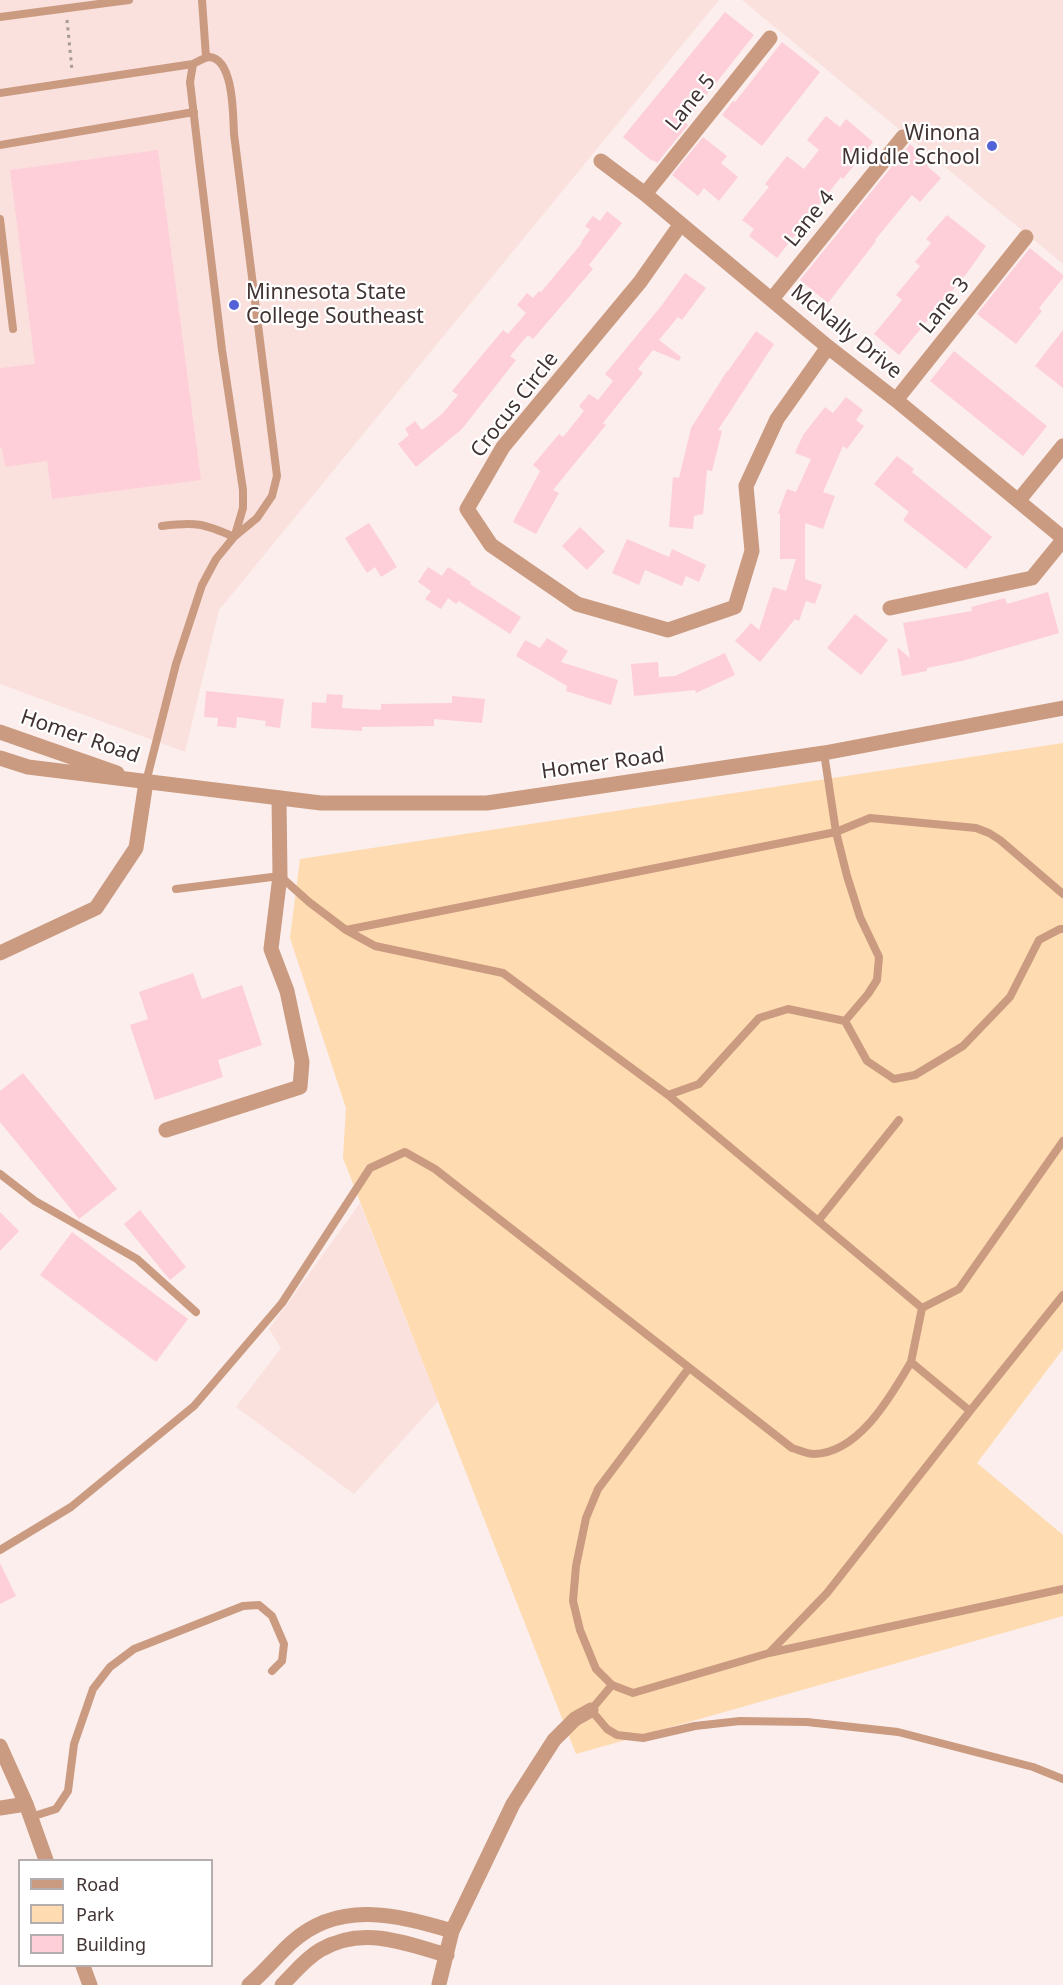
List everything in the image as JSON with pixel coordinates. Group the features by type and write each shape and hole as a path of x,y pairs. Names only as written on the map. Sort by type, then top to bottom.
{"street":[{"name":"Lane 5","path":"645,194 770,38"},
{"name":"Lane 4","path":"772,299 903,137"},
{"name":"McNally Drive","path":"601,161 645,194 1063,539 1032,579 890,608"},
{"name":"Crocus Circle","path":"680,225 640,282 503,447 467,509 491,545 577,604 668,630 735,607 752,551 746,486 777,419 828,347"},
{"name":"Lane 3","path":"896,400 1026,237"},
{"path":"1018,500 1063,446"},
{"name":"Homer Road","path":"0,758 28,767 321,803 487,802 824,753 1063,708"},
{"name":"Homer Road","path":"0,732 146,782"},
{"path":"0,953 96,908 136,848 146,782"},
{"path":"166,1130 300,1087 302,1062 287,991 271,949 280,876 279,798"},
{"path":"440,1984 452,1931 513,1804 554,1740 575,1719 591,1710"},
{"path":"0,1746 46,1859"},
{"path":"0,1808 28,1811"},
{"path":"249,1985 292,1941 318,1924 332,1919 378,1913 452,1931"},
{"path":"267,1968 283,1985 306,1960 321,1949 363,1936 378,1937 447,1955"},
{"path":"84,1967 90,1985"}],"lane":[{"path":"0,17 129,0"},
{"path":"202,0 206,57"},
{"path":"0,93 192,64 206,57 212,57 221,63 231,85 234,134 277,476 272,496 257,518 234,537 216,559 202,585 176,664 146,782"},
{"path":"192,64 190,82 222,350 243,490 243,508 234,537"},
{"path":"0,145 194,112"},
{"path":"0,219 13,329"},
{"path":"162,526 187,523 208,525 234,537"},
{"path":"824,753 836,832 847,876 860,917 879,957 877,980 845,1021"},
{"path":"346,930 836,832 870,818 976,828 989,833 1063,894"},
{"path":"176,889 280,876 346,930 375,946 503,973 668,1095 922,1308"},
{"path":"668,1095 699,1084 759,1018 788,1009 845,1021 867,1061 894,1079 915,1075 963,1046 1010,997 1039,940 1060,928 1063,929"},
{"path":"818,1221 899,1120"},
{"path":"922,1308 959,1289 1063,1141"},
{"path":"0,1550 71,1507 194,1406 282,1304 370,1168 405,1152 435,1168 792,1448 814,1454 840,1448 862,1432 911,1362 922,1308"},
{"path":"0,1174 35,1201 136,1260 196,1312"},
{"path":"769,1653 827,1593 1063,1294"},
{"path":"911,1362 970,1411"},
{"path":"689,1368 598,1489 586,1518 576,1566 573,1601 580,1630 596,1668 612,1685 633,1693 769,1653 1063,1589"},
{"path":"28,1811 56,1809 68,1791 74,1744 93,1689 110,1667 134,1649 243,1606 259,1605 272,1616 284,1644 282,1661 272,1671"},
{"path":"612,1685 591,1710 607,1729 617,1735 643,1738 695,1726 740,1721 807,1722 898,1732 1033,1767 1063,1779"}],"path":[{"path":"66,8 74,82"}],"shaded area":[{"name":"Minnesota State College Southeast","path":"0,0 719,0 219,610 185,752 0,684"},
{"name":"Winona Middle School","path":"742,0 1063,0 1063,264"},
{"path":"360,1203 438,1401 354,1494 236,1407 281,1348 269,1329"}],"green space":[{"path":"1063,743 1063,1349 977,1463 1063,1535 1063,1616 576,1754 343,1158 346,1108 290,938 300,859"}],"building":[{"path":"725,12 754,35 685,122 688,125 657,163 652,161 623,137"},
{"path":"782,42 820,72 762,146 722,115"},
{"path":"826,116 840,127 846,119 873,142 843,179 841,177 777,258 749,236 754,229 742,220 769,187 765,184 787,156 804,169 819,150 807,140"},
{"path":"703,137 727,156 721,163 738,177 719,201 704,188 698,196 672,175"},
{"path":"910,144 930,161 927,166 941,178 920,202 912,195 828,303 800,280"},
{"path":"158,150 201,480 52,499 47,461 5,467 2,448 0,448 0,368 35,364 10,170"},
{"path":"607,211 622,223 589,265 593,269 533,339 528,335 510,356 516,360 462,429 416,467 398,444 409,435 405,429 415,421 422,430 442,414 458,395 452,391 503,330 508,334 526,313 517,305 527,293 533,298 539,291 541,292 582,243 590,230 585,226 593,216 600,221"},
{"path":"947,215 986,246 967,273 899,355 874,334 902,300 896,295 920,266 915,262 931,243 926,239"},
{"path":"1030,248 1063,275 1063,278 1039,308 1042,311 1016,344 977,314"},
{"path":"685,273 706,288 682,320 678,317 659,340 681,357 679,361 653,350 638,369 643,373 603,423 606,425 553,490 559,493 536,534 513,522 540,471 533,465 559,434 563,437 584,411 579,406 589,394 598,400 613,381 605,374 662,305"},
{"path":"1063,330 1063,388 1035,366"},
{"path":"756,331 774,344 718,430 722,431 712,471 707,470 703,514 694,516 693,529 669,527 673,477 679,478 691,428 727,371"},
{"path":"954,351 1047,426 1023,456 930,381"},
{"path":"846,397 863,410 856,420 864,426 847,449 843,446 823,492 835,496 823,529 805,523 805,579 822,585 815,604 806,601 799,621 795,619 760,662 735,641 751,623 759,630 773,587 786,591 796,559 780,559 780,514 778,513 787,489 796,492 811,459 795,453 803,435 825,407 833,413"},
{"path":"897,456 914,469 912,472 992,537 966,569 903,520 909,512 874,484"},
{"path":"369,523 397,567 381,577 375,567 367,573 345,538"},
{"path":"580,527 605,551 587,570 562,546"},
{"path":"627,539 669,557 672,549 706,565 699,582 686,576 682,586 645,570 639,585 612,573"},
{"path":"428,567 442,576 448,567 521,617 510,634 459,601 456,604 448,598 441,609 425,599 431,591 418,582"},
{"path":"1048,592 1059,633 902,676 897,647 910,658 903,623 972,611 971,607 1005,598 1007,604"},
{"path":"855,614 888,640 861,675 827,648"},
{"path":"547,638 568,651 561,662 618,680 611,705 566,691 567,686 516,656 525,640 540,648"},
{"path":"725,653 735,675 696,693 695,690 634,696 631,664 658,662 659,677 675,676"},
{"path":"206,691 284,699 280,728 265,726 266,721 237,717 236,728 217,726 218,718 204,717"},
{"path":"327,694 343,695 342,708 381,710 381,704 452,703 452,696 485,699 482,723 434,719 434,726 362,727 362,731 311,728 312,702 326,703"},
{"path":"193,973 202,999 242,985 262,1045 218,1060 223,1077 155,1100 130,1025 148,1019 139,992"},
{"path":"23,1073 117,1189 79,1219 0,1122 0,1091"},
{"path":"140,1210 186,1267 170,1280 124,1224"},
{"path":"0,1212 19,1231 0,1251"},
{"path":"72,1232 188,1319 156,1362 40,1275"},
{"path":"0,1563 16,1596 0,1604"}],"place":[{"name":"Winona Middle School","path":"992,146"},
{"name":"Minnesota State College Southeast","path":"234,305"}]}
